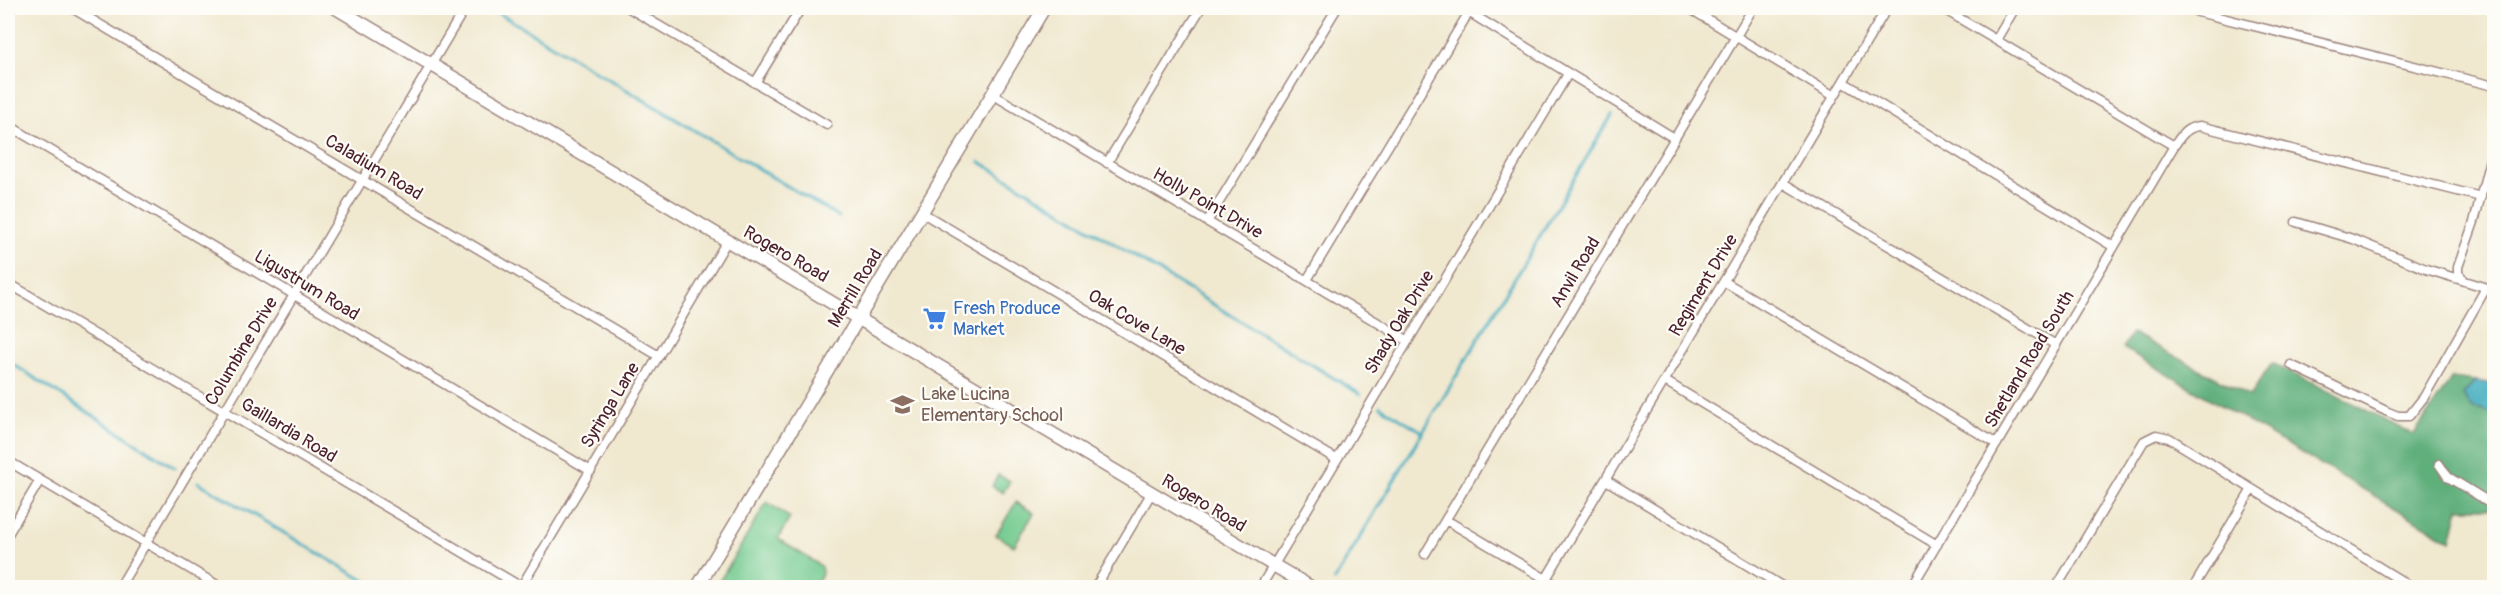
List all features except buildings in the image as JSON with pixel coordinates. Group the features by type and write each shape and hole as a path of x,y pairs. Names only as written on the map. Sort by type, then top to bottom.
{"main road":[{"name":"Rogero Road","path":"336,8 1312,588"},
{"name":"Merrill Road","path":"697,588 1044,8"}],"street":[{"name":"Caladium Road","path":"72,8 658,356"},
{"name":"Columbine Drive","path":"119,588 465,8"},
{"path":"629,8 827,125"},
{"path":"755,83 801,8"},
{"path":"1107,163 1201,8"},
{"path":"1207,222 1337,8"},
{"path":"1689,8 1834,96"},
{"name":"Anvil Road","path":"1425,554 1753,8"},
{"name":"Regiment Drive","path":"1546,579 1887,8"},
{"path":"1942,8 2174,146"},
{"path":"1996,40 2015,8"},
{"path":"2188,8 2494,86"},
{"path":"1307,280 1466,10 1674,138"},
{"name":"Shady Oak Drive","path":"1260,588 1568,74"},
{"path":"1843,82 2114,247"},
{"name":"Holly Point Drive","path":"992,94 1407,340"},
{"name":"Ligustrum Road","path":"8,125 591,471"},
{"name":"Shetland Road South","path":"1911,588 2182,134 2200,126 2481,197"},
{"path":"2464,280 2458,273 2458,267 2491,174 2494,144"},
{"path":"1783,183 2056,345"},
{"name":"Oak Cove Lane","path":"921,212 1336,459"},
{"path":"2291,365 2388,412 2398,416 2409,416 2424,397 2490,289 2426,269 2353,239 2296,222"},
{"name":"Syringa Lane","path":"522,587 727,241"},
{"path":"1725,282 1997,444"},
{"name":"Gaillardia Road","path":"8,283 522,587"},
{"path":"1665,381 1937,545"},
{"path":"2056,588 2144,441 2156,435 2169,438 2413,588"},
{"path":"8,461 222,588"},
{"path":"2439,464 2448,477 2494,505"},
{"path":"8,534 40,480"},
{"path":"1606,480 1785,588"},
{"path":"2193,588 2252,489"},
{"path":"1095,588 1152,492"},
{"path":"1446,520 1561,588"}],"green space":[{"path":"2132,333 2250,396 2272,363 2414,434 2452,378 2475,381 2463,395 2472,408 2494,413 2494,508 2459,508 2451,541 2123,348"},
{"path":"998,475 1010,481 1003,493 992,486"},
{"path":"767,502 790,518 778,539 821,566 822,574 814,587 716,587"},
{"path":"1016,502 1034,513 1014,546 996,535"}],"water":[{"path":"2475,381 2494,384 2494,413 2472,408 2463,395"}],"waterway":[{"path":"490,8 839,217"},
{"path":"1334,581 1612,115"},
{"path":"980,162 1360,394"},
{"path":"8,361 175,468"},
{"path":"1380,406 1423,432"},
{"path":"198,482 377,588"}],"place":[{"name":"Fresh Produce Market","path":"935,318"},
{"name":"Lake Lucina Elementary School","path":"903,404"}]}
